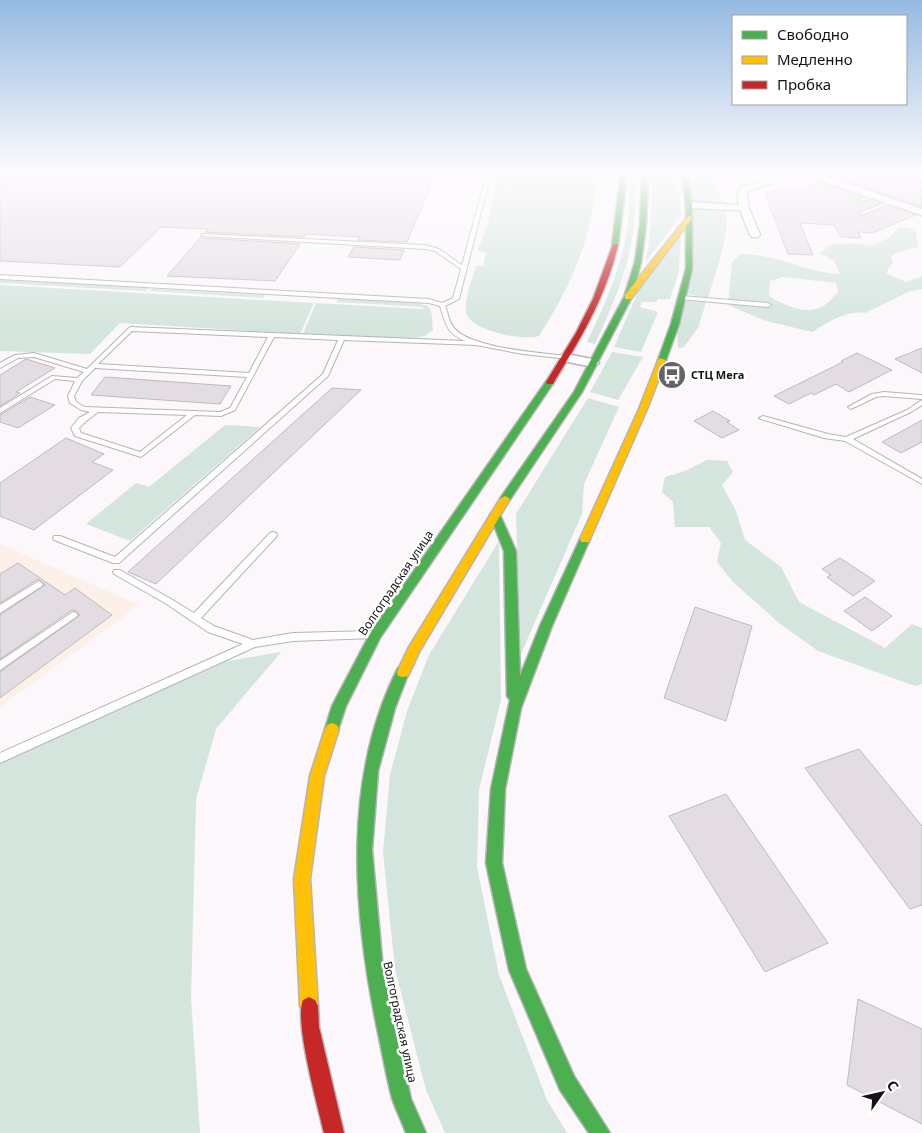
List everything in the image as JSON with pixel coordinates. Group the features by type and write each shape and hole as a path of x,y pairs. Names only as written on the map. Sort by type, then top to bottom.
{"main road":[{"name":"Волгоградская улица","path":"334,1133 310,1027 302,879 317,776 339,706 375,635 537,404 567,358 591,316 611,266 618,226"},
{"name":"Волгоградская улица","path":"416,1133 402,1099 374,970 364,850 372,771 388,708 413,650 495,515 567,410 628,297 638,262 643,226"},
{"path":"628,297 679,226"},
{"path":"600,1133 567,1083 518,970 494,863 498,789 514,708 546,626 643,409 675,324 689,269 690,226"},
{"path":"495,515 510,551 514,708"}],"street":[{"path":"752,226 755,235"},
{"path":"567,358 593,363"}],"lane":[{"path":"0,277 429,301 442,305 456,299 475,226"},
{"path":"203,235 424,247 437,250 464,268"},
{"path":"682,298 768,305"},
{"path":"442,305 451,329 460,337 476,343"},
{"path":"272,336 233,409 228,413 97,410 73,404 71,396 79,380 130,329 476,343 567,358"},
{"path":"57,538 116,561 326,375 341,339"},
{"path":"0,366 17,356 34,355 91,369 252,374"},
{"path":"0,411 54,377 79,380"},
{"path":"851,407 874,395 922,397"},
{"path":"847,439 909,411 922,402"},
{"path":"97,410 82,420 75,428 78,434 141,455 194,413"},
{"path":"764,418 827,436 847,439 922,482"},
{"path":"195,618 274,535"},
{"path":"117,572 211,629 253,644"},
{"path":"0,610 39,584"},
{"path":"0,666 73,615"},
{"path":"0,758 253,644 293,637 375,635"}],"shaded area":[{"path":"589,226 582,251 566,289 539,336 511,336 489,330 471,321 467,315 468,291 476,266 483,266 487,252 477,251 487,227"},
{"path":"628,226 634,226 629,255 614,300 595,344 587,342 612,284"},
{"path":"651,226 673,226 646,262"},
{"path":"692,226 726,226 722,252 708,298 688,294"},
{"path":"899,228 908,228 916,232 918,247 896,253 891,257 893,262 886,273 906,282 922,276 922,289 908,292 865,313 845,315 824,324 813,332 766,321 728,305 732,262 741,254 766,257 827,273 840,274 834,261 820,253 830,245 851,243 870,246 889,238","holes":["783,277 836,283 838,292 827,303 816,309 802,310 781,303 769,296 770,281"]},
{"path":"681,231 679,272 670,299 657,299 657,302 642,302 640,307 658,312 641,352 614,347 641,285"},
{"path":"0,280 148,288 146,291 0,283"},
{"path":"0,285 314,303 300,334 120,323 90,354 0,351"},
{"path":"152,289 264,295 263,298 150,291"},
{"path":"338,299 423,305 430,309 433,330 425,336 407,339 303,334 316,303 423,309 424,307 337,302"},
{"path":"689,300 706,302 698,328 683,348 678,348 677,330 685,302"},
{"path":"612,352 643,357 618,400 590,392"},
{"path":"588,398 619,407 584,484 582,514 521,654 516,514"},
{"path":"225,425 260,427 130,541 86,524 136,483 149,487"},
{"path":"707,460 727,461 733,472 722,485 736,511 745,540 781,567 799,602 885,648 912,624 922,628 922,684 915,686 818,651 779,623 733,582 717,562 721,543 709,527 675,527 673,502 662,492 665,477 685,471"},
{"path":"499,541 501,700 479,790 477,867 499,975 547,1100 567,1133 445,1133 426,1090 395,969 383,852 390,775 407,711 429,655"},
{"path":"0,544 139,605 0,707"},
{"path":"281,652 216,729 196,799 191,999 200,1133 0,1133 0,763 221,662"}],"building":[{"path":"0,226 414,226 407,242 358,240 360,237 306,234 304,237 205,232 208,229 161,227 120,267 0,261"},
{"path":"777,226 801,226 813,255 788,254"},
{"path":"835,226 889,226 872,233 858,232 861,238 841,237"},
{"path":"201,237 300,244 275,281 167,276"},
{"path":"354,247 404,250 400,260 348,257"},
{"path":"922,348 922,373 895,359"},
{"path":"857,353 892,370 849,392 836,384 814,395 811,393 789,404 774,396 843,362 841,361"},
{"path":"26,359 55,368 16,392 20,393 0,406 0,375"},
{"path":"105,377 231,386 220,404 91,395"},
{"path":"332,388 361,390 156,584 128,572"},
{"path":"30,397 55,405 18,428 0,422 0,415"},
{"path":"713,411 730,421 727,422 739,430 722,438 694,421"},
{"path":"922,420 922,442 901,453 882,442"},
{"path":"66,438 104,454 92,462 113,470 34,530 0,516 0,483"},
{"path":"840,558 875,581 853,596 827,577 831,575 822,569"},
{"path":"18,563 65,595 75,588 112,615 0,698 0,672 80,615 77,611 72,610 0,659 0,615 45,585 38,579 0,603 0,574"},
{"path":"865,597 892,616 872,631 844,611"},
{"path":"695,607 752,626 726,721 664,698"},
{"path":"859,749 922,826 922,905 910,909 805,768"},
{"path":"726,794 828,943 765,972 669,816"},
{"path":"858,999 922,1029 922,1124 847,1085"}],"traffic: fast":[{"path":"615,245 617,226"},
{"path":"505,499 578,392 628,297 638,262 643,226"},
{"path":"662,360 675,324 689,269 689,226"},
{"path":"332,729 339,706 375,635 550,382"},
{"path":"495,515 510,551 514,696"},
{"path":"585,539 546,626 514,708 498,789 494,863 518,970 567,1083 600,1133"},
{"path":"403,672 388,708 371,771 364,850 374,970 402,1099 416,1133"}],"traffic: slow":[{"path":"628,297 683,226"},
{"path":"585,539 643,409 662,360"},
{"path":"403,672 413,650 505,499"},
{"path":"309,1006 302,879 317,776 332,729"}],"traffic: jam":[{"path":"550,382 589,316 604,282 615,245"},
{"path":"309,1006 310,1027 334,1133"}],"place":[{"name":"СТЦ Мега","path":"672,375"}]}
